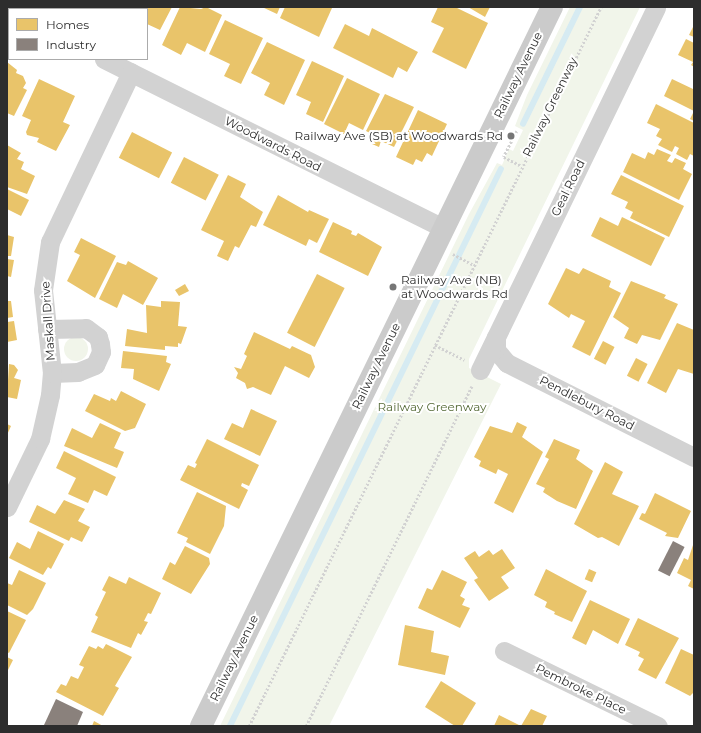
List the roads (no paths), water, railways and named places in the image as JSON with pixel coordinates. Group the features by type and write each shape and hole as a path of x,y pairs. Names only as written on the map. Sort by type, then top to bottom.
{"main road":[{"name":"Railway Avenue","path":"201,726 552,7"}],"street":[{"name":"Geal Road","path":"480,370 656,7"},
{"name":"Woodwards Road","path":"106,60 443,228"},
{"name":"Maskall Drive","path":"7,507 40,439 50,395 52,373 43,290 50,242 131,72"},
{"path":"47,329 86,328 98,337 101,352 95,365 78,372 52,373"},
{"name":"Pendlebury Road","path":"496,338 496,350 507,363 694,457"},
{"name":"Pembroke Place","path":"504,651 658,726"}],"waterway":[{"path":"523,124 580,7"},
{"path":"230,726 501,169"}],"place":[{"name":"Railway Ave (SB) at Woodwards Rd","path":"511,136"},
{"name":"Railway Ave (NB) at Woodwards Rd","path":"393,287"}],"park label":[{"name":"Railway Greenway","path":"432,407"}]}
